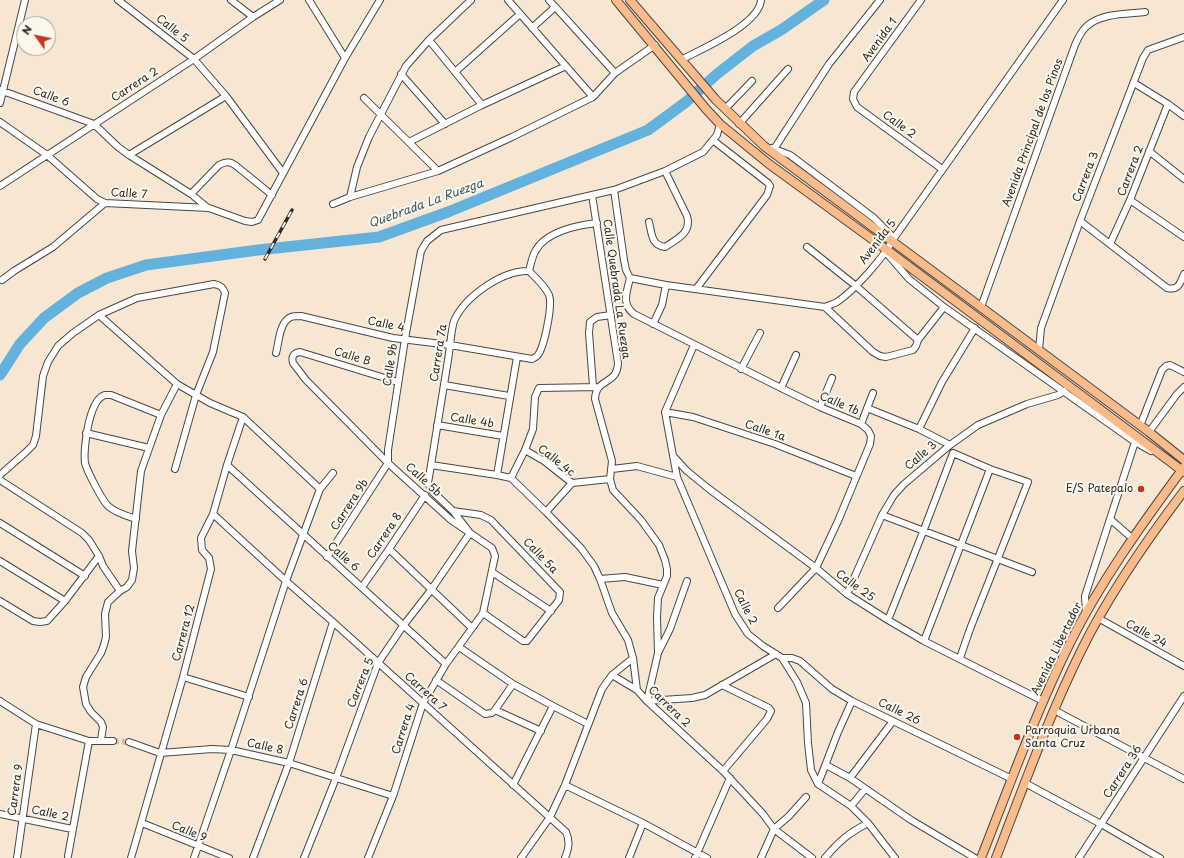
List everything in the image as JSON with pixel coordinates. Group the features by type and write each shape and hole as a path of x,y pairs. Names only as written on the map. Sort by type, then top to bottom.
{"main road":[{"path":"616,0 720,124 769,164 1183,470"},
{"path":"630,0 725,110 764,146 893,240 1149,432 1184,460"},
{"name":"Avenida Libertador","path":"981,858 1043,701 1086,613 1133,539 1183,470"},
{"name":"Avenida Libertador","path":"996,858 1054,710 1081,650 1098,618 1122,580 1174,503 1184,491"},
{"path":"1174,503 1184,496"}],"street":[{"name":"Calle 5","path":"118,0 194,59 226,96 283,173"},
{"path":"231,0 254,17"},
{"name":"Carrera 2","path":"0,186 194,59 280,0"},
{"path":"308,0 345,58"},
{"path":"191,194 219,165 230,162 235,164 272,195 345,58 380,0"},
{"path":"350,197 357,167 380,114 401,74 411,59 471,0"},
{"path":"508,0 593,97"},
{"path":"549,0 615,73"},
{"path":"681,60 740,28 756,13 761,0"},
{"path":"774,149 829,64 880,0"},
{"name":"Avenida 1","path":"854,92 921,0"},
{"name":"Avenida 5","path":"826,307 836,303 856,286 887,250 942,169 1063,0"},
{"path":"0,103 1,90 24,1"},
{"path":"532,28 556,8"},
{"name":"Avenida Principal de los Pinos","path":"981,307 1073,52 1081,34 1087,26 1097,19 1145,12"},
{"path":"455,72 520,14"},
{"name":"Carrera 3","path":"1039,350 1041,328 1080,221 1134,83 1142,58 1148,50 1184,37"},
{"path":"429,40 482,105"},
{"path":"333,204 350,197 438,171 512,137 593,97 615,73 655,45"},
{"path":"409,142 482,105 566,66"},
{"path":"739,124 788,69"},
{"path":"401,74 444,124"},
{"path":"725,110 752,81"},
{"path":"1134,83 1168,104 1184,116"},
{"name":"Calle 6","path":"1,90 94,124"},
{"name":"Calle 2","path":"854,92 853,100 857,107 942,169"},
{"path":"129,155 226,96"},
{"path":"364,98 438,171"},
{"name":"Carrera 2","path":"1110,244 1130,200 1168,104"},
{"name":"Calle 7","path":"0,122 47,155 97,199 105,203 209,208 245,221 252,222 258,220 272,195"},
{"path":"94,124 118,147 191,194 209,208"},
{"path":"592,195 614,190 665,171 703,152 714,140 720,124"},
{"path":"696,289 767,195 770,186 714,140"},
{"path":"764,146 790,155 874,218 893,240"},
{"path":"1149,151 1184,179"},
{"path":"649,222 654,242 659,246 665,247 684,234 688,227 686,216 665,171"},
{"path":"614,190 624,260 626,270 630,278 666,285 826,307 873,352 880,356 886,357 913,350 918,340 944,307"},
{"name":"Calle Quebrada La Ruezga","path":"592,195 618,363 615,376 596,386"},
{"name":"Calle 9b","path":"388,463 388,450 405,340 421,252 427,241 441,230 592,195"},
{"path":"1130,200 1184,237"},
{"path":"1,281 14,271 53,247 105,203"},
{"path":"1080,221 1167,288 1172,289 1179,286 1184,274"},
{"path":"496,475 517,357 532,359 537,357 547,328 550,297 545,288 529,271 536,249 545,240 562,230 597,223"},
{"path":"808,247 856,286 918,340"},
{"path":"887,250 889,256 909,279 944,307 1135,442 1172,463"},
{"name":"Carrera 7a","path":"470,533 453,512 430,488 428,483 454,321 467,301 480,290 510,274 519,271 529,271"},
{"name":"Calle 1b","path":"630,278 626,305 628,310 634,314 741,369 820,407 861,424 868,430 871,436 870,444 838,521 816,568 778,608"},
{"path":"0,475 33,445 36,436 43,376 48,362 58,346 73,333 99,315 137,298 214,284 220,285 225,293 214,352 196,396 175,469"},
{"path":"653,324 662,305 666,285"},
{"path":"99,315 177,384 196,396 243,417 320,490"},
{"path":"610,315 597,317 590,322 589,333 596,386 595,399 612,461 610,479 613,490 641,520 659,545 667,569 658,598 658,653 647,701 692,698 704,695 776,654"},
{"name":"Calle 4","path":"276,353 282,328 286,321 291,317 301,316 405,340 450,345 517,357"},
{"path":"919,429 942,382 975,328"},
{"path":"741,369 760,333"},
{"path":"666,412 694,345"},
{"name":"Calle 5b","path":"300,352 296,352 292,359 293,363 306,380 388,463 451,520 492,548 495,556 492,572"},
{"name":"Calle B","path":"300,352 398,382"},
{"path":"781,388 796,355"},
{"path":"1140,426 1162,370 1166,366 1170,365 1184,372"},
{"path":"820,407 832,378"},
{"path":"101,740 103,726 86,704 83,687 86,676 101,653 104,645 106,637 105,614 108,602 127,587 132,580 134,568 132,551 141,472 161,415 177,384"},
{"path":"444,385 509,396"},
{"path":"525,450 533,429 535,397 539,388 596,386"},
{"path":"1149,432 1177,394 1184,387"},
{"name":"Calle 3","path":"847,594 882,515 894,495 903,485 950,444 978,425 1027,404 1058,395 1064,391"},
{"path":"861,424 872,393"},
{"path":"136,519 114,511 107,505 96,487 85,463 86,433 94,406 104,395 111,395 161,415"},
{"path":"867,408 919,429 950,444"},
{"name":"Calle 2","path":"666,412 677,477 735,614 748,634 782,658 797,682 806,702 811,770 818,784"},
{"name":"Calle 1a","path":"666,412 693,417 775,444 856,476"},
{"name":"Carrera 12","path":"131,858 183,676 211,569 209,558 202,550 201,538 213,514 243,417"},
{"name":"Calle 4b","path":"437,425 503,436"},
{"path":"86,433 149,448"},
{"path":"1086,613 1085,596 1135,442"},
{"name":"Calle 4c","path":"511,478 525,450 544,461 572,483 546,512"},
{"path":"888,620 953,453 990,469 1028,482 960,658"},
{"name":"Calle 25","path":"675,458 687,471 709,489 816,568 847,594 924,641 1043,701"},
{"name":"Carrera 9b","path":"328,557 388,463"},
{"name":"Calle 6","path":"227,465 302,535 362,587 446,664"},
{"path":"431,465 511,478"},
{"path":"612,469 637,466 677,477"},
{"path":"924,641 990,469"},
{"path":"194,858 249,698 302,535 320,490 332,473"},
{"name":"Carrera 2","path":"511,478 581,548 594,566 600,579 607,603 628,640 633,658 637,690 730,778 763,814 774,829 812,858"},
{"path":"572,483 610,479"},
{"path":"0,480 82,533 90,540 103,566 120,591"},
{"name":"Carrera 8","path":"362,587 425,495"},
{"name":"Calle 5a","path":"453,512 484,516 491,520 560,592 559,600 527,641 523,642 482,614"},
{"name":"Carrera 7","path":"213,514 422,704 566,832 569,839 569,849 565,858"},
{"path":"882,515 923,532 1032,572"},
{"path":"1110,519 1133,539"},
{"path":"0,524 85,576"},
{"name":"Carrera 5","path":"304,858 336,778 378,663 470,533"},
{"path":"389,549 472,628"},
{"path":"0,601 33,621 46,621 51,618 66,601 99,556"},
{"path":"0,561 66,601"},
{"path":"492,572 551,611"},
{"name":"Carrera 4","path":"368,858 393,796 422,704 446,664 460,647 482,614 492,572"},
{"path":"600,579 625,577 663,585"},
{"path":"658,653 670,629 687,581"},
{"name":"Calle 24","path":"1098,618 1184,666"},
{"name":"Carrera 6","path":"253,858 289,763 333,622"},
{"path":"460,647 513,684 588,724"},
{"path":"521,858 550,817 565,785 602,688 612,675 633,658"},
{"name":"Calle 26","path":"782,658 792,658 800,661 832,688 852,701 1012,779"},
{"path":"612,675 637,690"},
{"path":"183,676 249,698"},
{"path":"436,680 485,714 492,713 495,710 513,684"},
{"path":"722,685 769,708 771,711 767,719 723,771"},
{"name":"Carrera 36","path":"1079,858 1184,696"},
{"path":"852,701 838,732 818,784 851,806 868,823 895,858"},
{"path":"0,703 36,724 89,741 113,741"},
{"path":"513,785 553,706"},
{"path":"495,710 541,731"},
{"path":"1054,710 1184,779"},
{"path":"850,778 893,721"},
{"name":"Carrera 9","path":"17,858 36,724"},
{"path":"68,856 89,741"},
{"name":"Calle 8","path":"129,742 160,753 212,749 231,750 289,763 393,796"},
{"path":"826,765 850,778 911,820 975,858"},
{"path":"696,855 730,778"},
{"path":"1025,783 1160,858"},
{"path":"565,785 642,823 696,855 707,858"},
{"path":"851,806 865,789"},
{"path":"761,858 774,829 789,816 806,797"},
{"name":"Calle 2","path":"0,814 72,829"},
{"name":"Calle 9","path":"142,823 229,858"},
{"path":"629,858 642,823"},
{"path":"825,858 841,840 868,823"}],"waterway":[{"name":"Quebrada La Ruezga","path":"0,375 20,344 44,318 78,293 107,278 146,265 258,250 379,237 448,212 648,130 686,102 717,74 753,46 781,30 824,0"}],"tunnel":[{"path":"113,741 129,742"}],"railway":[{"path":"265,259 292,210"}],"place":[{"name":"E/S Patepalo","path":"1141,489"},
{"name":"Parroquia Urbana Santa Cruz","path":"1017,737"}]}
